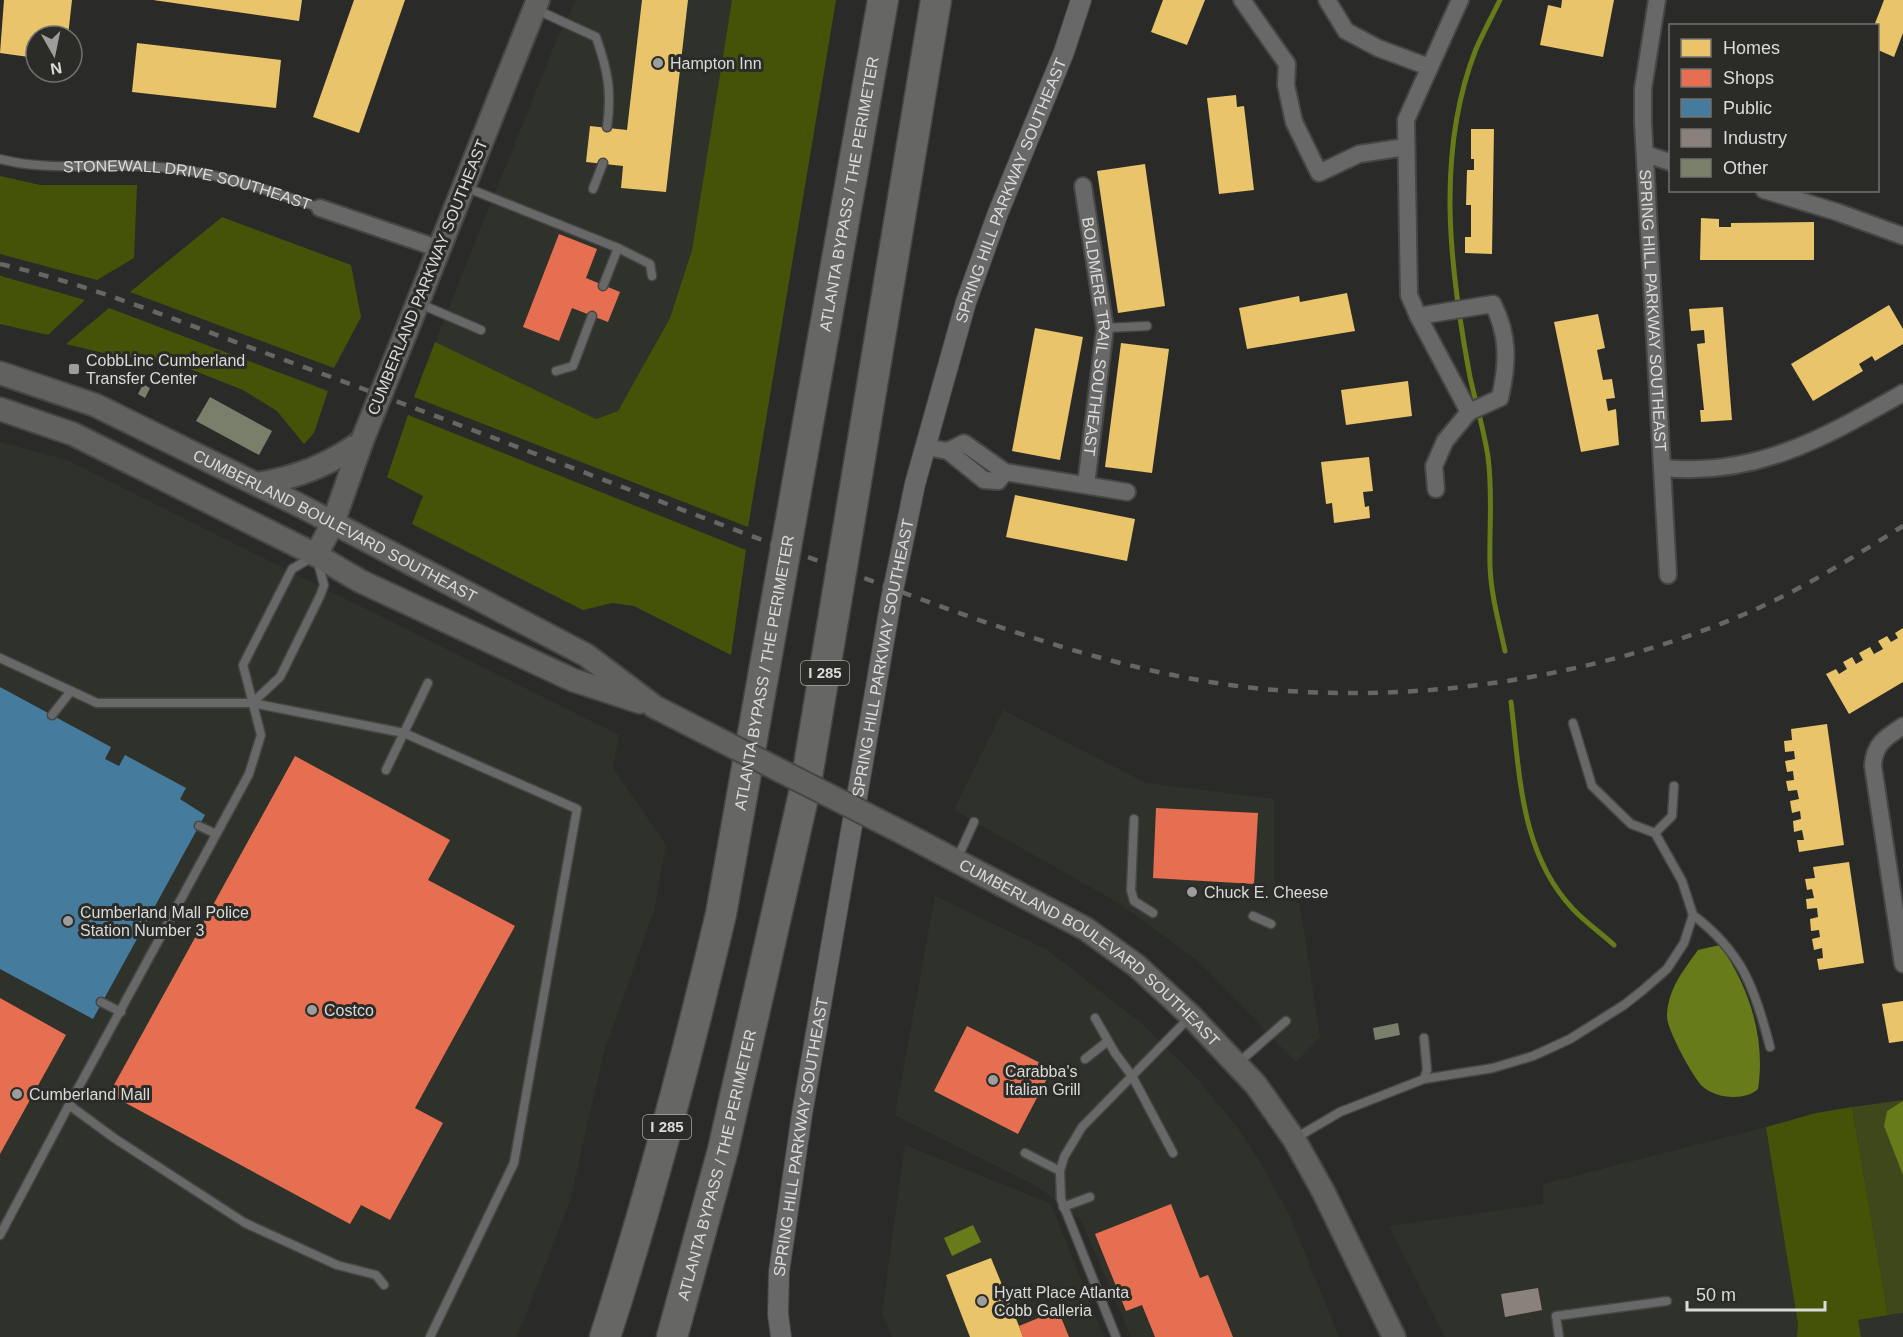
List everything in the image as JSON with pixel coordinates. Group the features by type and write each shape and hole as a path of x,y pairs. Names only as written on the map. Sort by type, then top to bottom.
{"highway":[{"name":"ATLANTA BYPASS / THE PERIMETER","path":"605,1337 692,1038 721,914 884,0"},
{"name":"ATLANTA BYPASS / THE PERIMETER","path":"672,1337 723,1150 805,789 936,0"}],"main road":[{"name":"CUMBERLAND PARKWAY SOUTHEAST","path":"316,555 333,523 362,441 536,4"},
{"name":"CUMBERLAND BOULEVARD SOUTHEAST","path":"0,372 95,405 257,484 586,655 656,707"},
{"name":"CUMBERLAND BOULEVARD SOUTHEAST","path":"0,409 73,434 316,555 360,581 564,675 656,707 957,859 1086,929 1137,966 1191,1016 1256,1085 1294,1139 1323,1191 1394,1337"},
{"path":"257,484 311,470 346,453 362,441"}],"street":[{"name":"SPRING HILL PARKWAY SOUTHEAST","path":"781,1337 778,1314 778,1272 802,1114 891,600 915,484 966,302 998,213 1064,52 1081,0"},
{"path":"1242,0 1287,64 1286,85 1291,113 1300,139 1319,173 1359,154 1406,147"},
{"path":"1327,0 1346,31 1378,48 1428,67"},
{"path":"1460,0 1406,120 1409,295 1469,412"},
{"name":"SPRING HILL PARKWAY SOUTHEAST","path":"1657,0 1643,89 1668,575"},
{"name":"SPRING HILL PARKWAY SOUTHEAST","path":"1645,154 1669,161"},
{"name":"BOLDMERE TRAIL SOUTHEAST","path":"1083,186 1105,328 1086,485"},
{"path":"1771,192 1838,212 1903,236"},
{"name":"STONEWALL DRIVE SOUTHEAST","path":"320,208 440,249"},
{"path":"1418,316 1493,304 1501,319 1507,365 1500,398 1469,412 1445,441 1434,466 1436,489"},
{"name":"SPRING HILL PARKWAY SOUTHEAST","path":"1664,468 1716,470 1781,454 1824,437 1903,393"},
{"path":"926,447 948,451 964,443 1005,472 1127,492"},
{"path":"1903,726 1880,741 1874,753 1873,766 1903,964"}],"lane":[{"path":"536,4 596,38 607,68 611,97 607,127"},
{"name":"STONEWALL DRIVE SOUTHEAST","path":"0,159 64,168 124,165 174,168 237,180 320,208"},
{"path":"593,189 603,163"},
{"path":"464,186 618,248 650,264 652,276"},
{"path":"603,286 618,248"},
{"path":"414,313 482,330"},
{"path":"556,371 573,366 592,316"},
{"path":"1105,328 1147,326"},
{"path":"0,1235 249,774 261,735 252,703 243,665 292,569 316,555 324,585 320,596 280,677 252,703"},
{"path":"0,658 97,703 252,703 404,733 578,809 514,1163 430,1337"},
{"path":"386,770 428,683"},
{"path":"52,715 71,691"},
{"path":"1573,723 1593,786 1631,824 1654,833 1682,881 1693,915 1718,934 1748,976 1770,1047"},
{"path":"1654,833 1672,816 1674,786"},
{"path":"1134,819 1131,890 1134,901 1153,913"},
{"path":"957,859 974,822"},
{"path":"199,826 216,834"},
{"path":"1294,1139 1340,1112 1424,1079 1493,1068 1533,1056 1570,1039 1624,1005 1666,969 1684,943 1693,915"},
{"path":"1253,916 1271,924"},
{"path":"101,1002 121,1012"},
{"path":"1116,1337 1063,1207 1060,1171 1064,1157 1076,1134 1191,1016"},
{"path":"1095,1018 1132,1076 1173,1153"},
{"path":"1236,1064 1286,1021"},
{"path":"1424,1038 1427,1070 1424,1079"},
{"path":"1085,1059 1108,1041"},
{"path":"69,1105 114,1138 245,1223 337,1265 376,1275 384,1285"},
{"path":"1025,1153 1060,1171"},
{"path":"1063,1207 1090,1197"},
{"path":"1559,1337 1556,1316 1667,1300"}],"shaded area":[{"path":"576,0 732,0 692,250 670,318 618,411 596,419 435,342 557,39"},
{"path":"732,0 836,0 748,527 414,397 435,342 596,419 618,411 670,318 692,250"},
{"path":"0,176 40,185 137,185 134,258 97,280 0,254"},
{"path":"222,217 351,265 361,317 334,368 130,292"},
{"path":"0,275 85,300 48,335 0,324"},
{"path":"109,308 328,391 314,433 304,444 277,411 243,390 172,362 116,356 66,344"},
{"path":"408,415 746,550 731,655 634,606 612,603 583,610 412,524 423,496 387,477"},
{"path":"0,442 67,460 619,735 613,768 666,845 654,910 604,1052 569,1204 517,1337 0,1337"},
{"name":"Chuck E. Cheese","path":"1003,710 1146,783 1274,799 1274,881 1300,905 1320,1037 1296,1062 1197,960 1117,902 954,810"},
{"path":"935,896 1046,949 1141,1023 1193,1074 1235,1124 1260,1162 1289,1214 1339,1337 1131,1337 1081,1220 1037,1186 895,1115"},
{"path":"1720,945 1747,996 1760,1051 1758,1089 1738,1097 1715,1094 1702,1086 1681,1052 1667,1016 1673,989 1698,950"},
{"path":"1903,1100 1903,1313 1888,1315 1852,1107"},
{"path":"1903,1101 1903,1175 1884,1126 1887,1111"},
{"path":"1852,1107 1888,1315 1858,1320 1861,1337 1797,1337 1798,1324 1766,1127 1816,1113"},
{"path":"1766,1127 1798,1324 1797,1337 1445,1337 1389,1226 1543,1204 1543,1184"},
{"path":"905,1145 1051,1204 1104,1337 892,1337 882,1313"},
{"path":"973,1225 981,1242 952,1256 944,1238"},
{"path":"1903,1313 1903,1337 1861,1337 1858,1320"}],"building: Homes":[{"path":"4,0 72,0 69,24 24,24 24,56 0,53"},
{"path":"153,0 302,0 299,21"},
{"path":"354,0 405,0 359,133 313,117"},
{"name":"Hampton Inn","path":"642,0 688,0 666,192 621,188 623,166 586,162 590,126 627,130"},
{"path":"1163,0 1205,0 1187,45 1151,32"},
{"path":"1562,0 1614,0 1603,57 1540,45 1548,5 1561,8"},
{"path":"1884,0 1903,0 1903,33 1894,57 1879,50 1879,24 1875,24"},
{"path":"137,43 281,60 276,108 132,92"},
{"path":"1236,95 1237,107 1244,106 1254,190 1219,194 1207,98"},
{"path":"1471,129 1494,129 1492,254 1465,253 1465,237 1471,237 1471,205 1466,205 1467,170 1474,170 1474,159 1471,159"},
{"path":"1145,164 1165,306 1118,313 1097,171"},
{"path":"1701,218 1719,219 1719,227 1731,227 1731,223 1814,222 1814,260 1700,260"},
{"path":"1347,293 1355,331 1247,349 1239,308 1299,296 1300,302"},
{"path":"1889,305 1903,329 1903,344 1875,361 1872,356 1859,364 1863,371 1813,401 1791,364"},
{"path":"1723,307 1732,420 1701,422 1700,410 1704,410 1697,344 1705,343 1704,330 1691,331 1689,309"},
{"path":"1598,314 1605,348 1597,350 1603,380 1612,379 1615,398 1606,399 1608,411 1616,409 1619,445 1581,452 1554,322"},
{"path":"1035,328 1083,337 1060,460 1012,451"},
{"path":"1121,343 1169,349 1152,473 1105,467"},
{"path":"1408,381 1412,416 1346,425 1341,390"},
{"path":"1369,457 1373,491 1363,492 1365,507 1369,506 1370,518 1334,523 1332,503 1326,504 1321,462"},
{"path":"1015,495 1135,519 1127,561 1006,537"},
{"path":"1903,628 1903,682 1849,714 1826,674 1836,669 1839,674 1847,669 1843,662 1852,657 1856,664 1863,660 1859,653 1870,647 1874,654 1883,649 1878,641 1887,636 1891,642 1898,638 1895,633"},
{"path":"1827,724 1844,845 1799,852 1797,840 1804,840 1802,830 1794,832 1793,821 1801,819 1800,811 1792,813 1790,801 1799,799 1797,790 1788,791 1786,781 1794,780 1793,771 1787,772 1785,761 1795,759 1794,751 1785,752 1784,741 1792,740 1791,729"},
{"path":"1849,862 1864,963 1819,970 1817,959 1823,958 1822,948 1814,950 1812,939 1820,937 1819,930 1811,931 1810,919 1818,917 1817,908 1807,909 1806,899 1814,898 1812,889 1807,890 1805,879 1815,878 1813,867"},
{"path":"1903,1001 1903,1041 1889,1043 1882,1004"},
{"name":"Hyatt Place Atlanta Cobb Galleria","path":"991,1258 1023,1337 970,1337 946,1275"}],"building: Shops":[{"path":"559,234 597,249 586,278 620,292 608,322 572,308 559,341 523,327"},
{"name":"Costco","path":"295,756 450,840 428,880 515,926 415,1108 443,1123 390,1220 361,1205 350,1224 109,1094"},
{"path":"1156,808 1258,813 1254,884 1153,878"},
{"name":"Cumberland Mall","path":"0,998 66,1035 0,1154"},
{"name":"Carabba's Italian Grill","path":"967,1026 1052,1069 1018,1134 934,1091"},
{"path":"1171,1204 1200,1278 1208,1275 1233,1337 1155,1337 1142,1305 1126,1311 1095,1234"},
{"path":"1058,1310 1069,1337 1023,1337 1019,1326"}],"building: Public":[{"path":"0,687 111,747 105,759 119,766 125,755 186,788 180,799 205,815 93,1019 0,969"}],"building: Industry":[{"path":"1538,1288 1542,1310 1505,1317 1501,1294"}],"building: Other":[{"path":"143,384 150,388 145,398 138,394"},
{"path":"210,397 272,431 259,455 196,421"},
{"path":"1398,1023 1400,1035 1375,1040 1373,1028"}],"waterway":[{"path":"1500,0 1476,49 1463,89 1455,129 1450,212 1452,254 1463,336 1488,457 1491,577 1505,651"},
{"path":"1511,702 1526,812 1532,838 1542,863 1555,887 1573,909 1614,945"}],"railway":[{"path":"0,264 68,282 136,305 898,591 1001,627 1104,659 1210,682 1277,690 1346,693 1416,691 1487,684 1557,672 1625,656 1691,635 1754,610 1811,581 1903,526"}],"place":[{"name":"Hampton Inn","path":"658,63"},
{"name":"CobbLinc Cumberland Transfer Center","path":"74,369"},
{"name":"Chuck E. Cheese","path":"1192,892"},
{"name":"Cumberland Mall Police Station Number 3","path":"68,921"},
{"name":"Costco","path":"312,1010"},
{"name":"Carabba's Italian Grill","path":"993,1080"},
{"name":"Cumberland Mall","path":"17,1094"},
{"name":"Hyatt Place Atlanta Cobb Galleria","path":"982,1301"}]}
